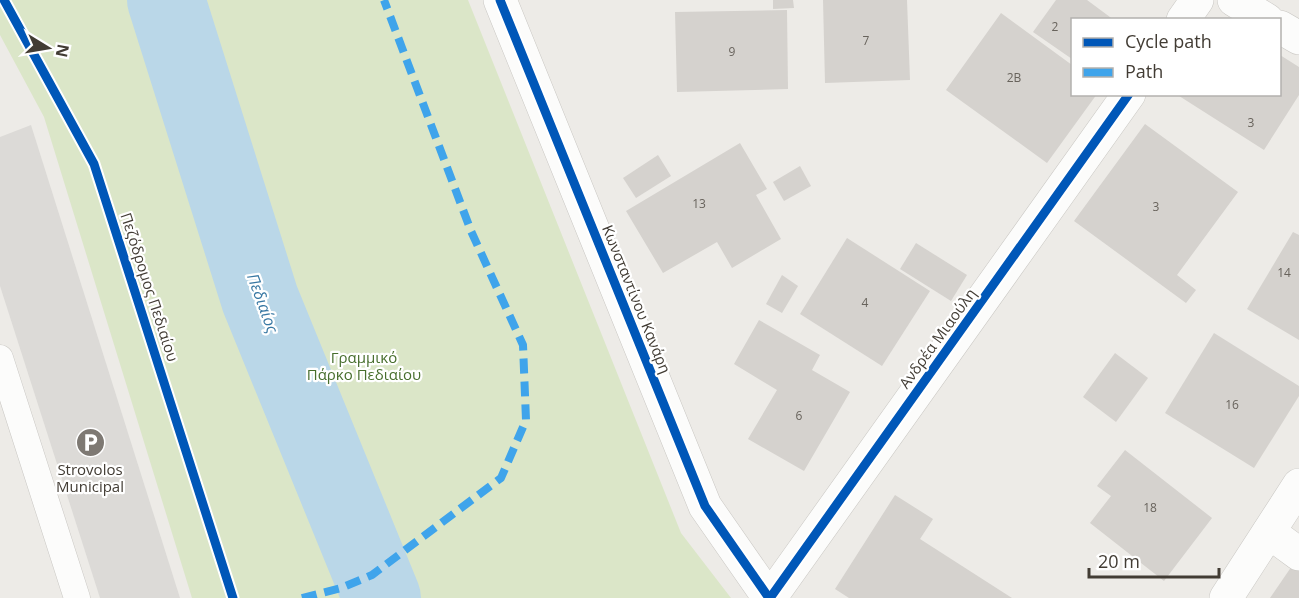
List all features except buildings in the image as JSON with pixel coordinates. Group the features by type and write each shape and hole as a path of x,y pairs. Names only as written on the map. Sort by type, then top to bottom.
{"street":[{"name":"Κωνσταντίνου Κανάρη","path":"500,0 705,506 769,598"},
{"path":"1184,18 1197,0"},
{"path":"1234,0 1264,18"},
{"path":"1281,28 1299,38"},
{"name":"Ανδρέα Μιαούλη","path":"769,598 1128,96"},
{"path":"1226,598 1299,485"},
{"path":"1269,532 1299,554"}],"lane":[{"path":"0,358 77,598"}],"green space":[{"name":"Γραμμικό Πάρκο Πεδιαίου","path":"0,0 468,0 681,533 731,598 192,598 44,117 0,35"}],"shaded area":[{"name":"Strovolos Municipal","path":"31,125 180,598 100,598 0,286 0,137"}],"waterway":[{"name":"Πεδιαίος","path":"166,0 260,299 382,598"}],"marked path":[{"path":"302,598 341,588 372,575 501,478 526,420 523,345 471,231 384,0"}],"cycle path":[{"name":"Πεζόδρομος Πεδιαίου","path":"4,0 94,164 233,598"},
{"path":"500,0 705,506 769,598"},
{"path":"770,598 1128,96"}],"place":[{"name":"Strovolos Municipal","path":"90,442"}]}
